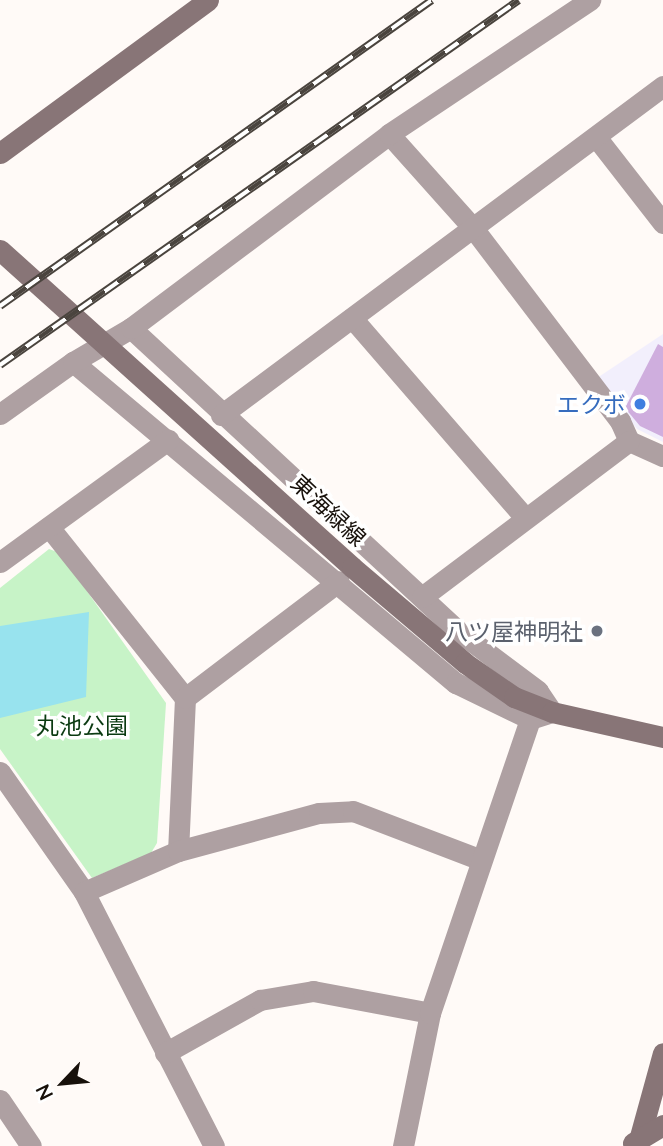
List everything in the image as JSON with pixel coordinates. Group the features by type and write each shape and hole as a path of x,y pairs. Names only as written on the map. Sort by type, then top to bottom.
{"main road":[{"path":"0,153 208,0"},
{"name":"東海緑線","path":"0,250 466,663 514,697 552,712 663,737"},
{"path":"636,1144 663,1053"},
{"path":"636,1144 663,1125"}],"street":[{"path":"0,414 73,362 131,328 389,134 590,0"},
{"path":"221,415 663,86"},
{"path":"389,134 473,228 620,421 629,441 663,456"},
{"path":"596,136 663,223"},
{"path":"352,318 525,517"},
{"path":"73,362 339,581 456,683 530,719 552,712 538,691 458,631 221,415 131,328"},
{"path":"0,562 168,440"},
{"path":"422,597 629,441"},
{"path":"49,527 184,698 178,851"},
{"path":"184,698 339,581"},
{"path":"404,1146 430,1013 530,719"},
{"path":"1,775 84,892 164,1053 214,1146"},
{"path":"84,892 178,851 319,813 353,811 481,860"},
{"path":"164,1053 260,1000 313,991 430,1013"},
{"path":"0,1100 32,1146"}],"shaded area":[{"name":"エクボ","path":"663,334 663,442 637,429 597,378"}],"green space":[{"name":"丸池公園","path":"49,549 60,553 166,703 157,843 151,853 92,878 0,749 0,588"}],"water":[{"path":"89,612 86,697 0,718 0,626"}],"building":[{"path":"658,344 663,347 663,437 640,426 625,408"}],"railway":[{"path":"0,306 432,0"},
{"path":"0,365 519,0"}],"place":[{"name":"エクボ","path":"640,404"},
{"name":"八ツ屋神明社","path":"597,631"}]}
